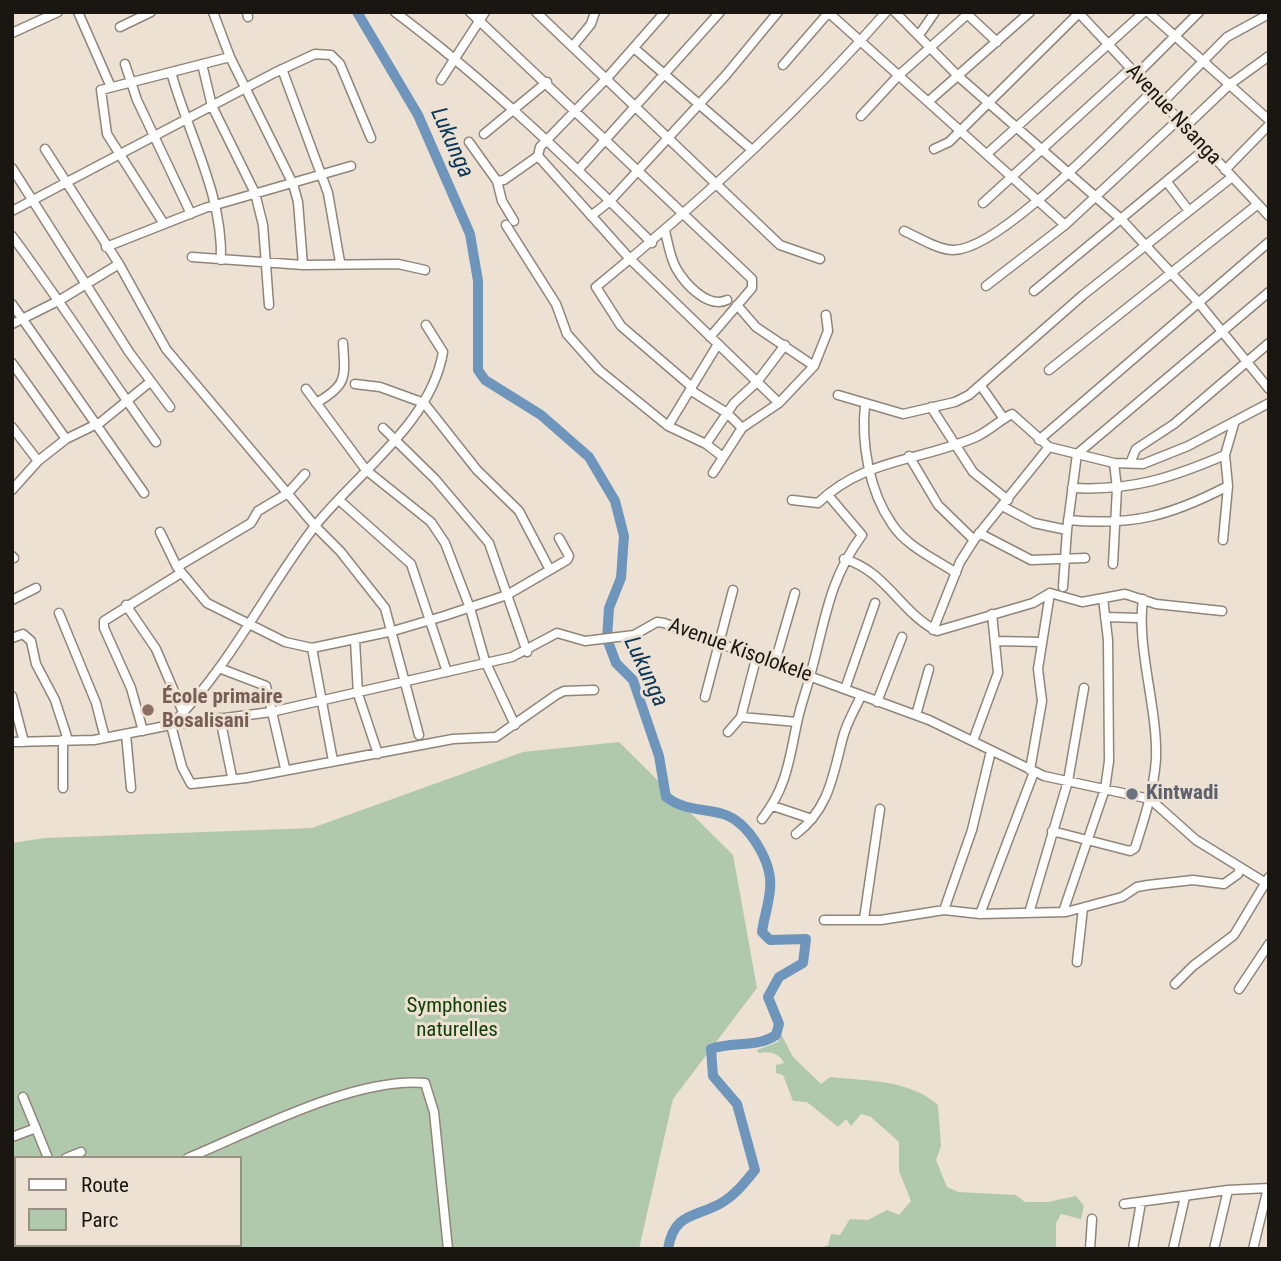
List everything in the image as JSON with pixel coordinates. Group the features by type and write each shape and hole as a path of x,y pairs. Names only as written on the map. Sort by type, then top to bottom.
{"street":[{"path":"12,33 40,16 58,12"},
{"path":"78,12 110,85"},
{"path":"120,27 151,12"},
{"path":"214,12 230,57 293,184 298,202 303,265"},
{"path":"395,12 455,58 549,140 652,243"},
{"path":"470,12 547,82 752,279 752,288 710,337"},
{"path":"441,80 485,12"},
{"path":"573,46 591,24 595,12"},
{"path":"497,181 504,180 538,156 540,147 607,78 665,12"},
{"path":"579,169 720,12"},
{"path":"592,216 610,201 778,12"},
{"path":"783,65 828,12 1065,225"},
{"path":"742,428 727,412 691,388 621,326 596,288 716,186 827,79 886,12"},
{"path":"895,12 958,76 1122,220 1198,302 1269,389"},
{"path":"919,35 935,12"},
{"path":"929,101 1030,12"},
{"path":"988,153 1146,12 1269,122 1225,170"},
{"path":"983,203 1174,37 1199,12"},
{"path":"861,116 898,76 968,13 997,42"},
{"path":"540,14 780,245 820,259"},
{"path":"934,149 942,147 1082,14"},
{"name":"Avenue Nsanga","path":"1082,14 1133,72 1267,212"},
{"path":"1162,103 1227,37 1266,14 1269,27"},
{"path":"634,48 752,150"},
{"path":"12,211 184,119 315,54 331,55 347,77 371,138"},
{"path":"164,223 104,128 101,90 110,85 230,57"},
{"path":"1185,127 1229,85 1269,57"},
{"path":"125,64 191,214"},
{"path":"202,64 212,106 256,193 263,225 269,305"},
{"path":"282,69 322,174 333,213 340,262"},
{"path":"171,72 184,119 217,204 222,229 220,260"},
{"path":"484,134 516,111 547,82"},
{"path":"904,231 946,249 968,248 1038,201 1152,92"},
{"path":"986,286 1065,225 1178,120"},
{"path":"470,142 497,181 510,223 555,304 567,334 599,370 668,426 706,444 723,457"},
{"path":"45,149 119,264 166,349 315,526 340,551 385,608 419,735"},
{"path":"1034,291 1205,149"},
{"path":"538,156 630,259 779,403"},
{"path":"106,247 217,204 351,166"},
{"path":"12,168 150,382 170,407"},
{"path":"838,395 897,414 955,402 981,386 1073,304 1232,177"},
{"path":"1167,181 1189,211"},
{"path":"1049,370 1258,204"},
{"path":"665,231 675,267 680,274 709,302 718,304 727,300"},
{"path":"12,236 60,300 125,401 156,442"},
{"path":"1039,440 1269,242"},
{"path":"192,257 303,265 340,262 398,264 425,270"},
{"path":"12,324 60,300 119,264"},
{"path":"1063,587 1066,530 1077,454 1269,292"},
{"path":"12,304 144,493"},
{"path":"737,305 756,327 814,366"},
{"path":"713,473 742,428 779,403 814,366 828,331 825,315"},
{"path":"426,325 443,352 437,377 425,403 315,526 219,668 171,725 182,767 191,784 232,777 246,778 285,768 453,739 496,737 556,695 594,690"},
{"path":"316,403 336,392 344,379 342,343"},
{"path":"1131,461 1136,449 1174,424 1269,343"},
{"path":"668,426 718,344"},
{"path":"706,444 727,412 757,382 785,345"},
{"path":"12,363 66,439"},
{"path":"13,488 38,461 66,439 94,425 150,382"},
{"path":"355,384 380,387 425,403 477,470 523,517 550,570"},
{"path":"981,386 1004,419"},
{"path":"306,389 366,470 431,522 445,543 470,608 485,662 515,725"},
{"path":"792,499 815,504 870,470 976,437 1014,415 1049,447 1114,463 1131,461 1143,464 1160,460 1234,424 1269,403"},
{"path":"866,405 862,434 870,470 892,525 914,545 956,573"},
{"path":"931,407 973,472 1005,503 1034,523 1066,530"},
{"path":"1223,540 1228,485 1226,455 1234,424"},
{"path":"12,427 38,461"},
{"path":"383,428 435,480 489,543 527,652"},
{"path":"933,630 956,573 976,536 1049,447"},
{"path":"1072,488 1117,488 1159,481 1226,455"},
{"path":"909,456 938,505 976,536 1031,560 1065,561 1085,558"},
{"path":"1113,564 1117,488 1114,463"},
{"path":"143,731 131,688 103,625 108,617 251,523 258,511 288,494 305,474"},
{"path":"1068,520 1116,523 1136,521 1185,508 1228,485"},
{"path":"762,819 773,806 791,760 797,722 830,592 844,559 862,535 828,495"},
{"path":"339,500 406,556 432,620 447,672"},
{"path":"160,532 179,570 207,603 285,642 312,648 393,631 507,595 569,558 559,538"},
{"path":"844,559 863,566 881,579 933,630 941,631 1033,603 1050,593 1082,602 1125,594 1156,604 1222,611"},
{"path":"12,600 36,588"},
{"path":"705,696 733,590"},
{"path":"775,662 795,593"},
{"path":"980,914 1032,771 1042,701 1038,668 1050,593"},
{"path":"1063,912 1105,789 1110,739 1103,598"},
{"path":"1052,831 1087,842 1134,850 1150,799 1155,745 1140,618 1143,599"},
{"path":"845,690 875,603"},
{"path":"126,605 156,649 188,722"},
{"path":"59,613 96,703 104,738"},
{"path":"974,741 996,681 997,641 992,614"},
{"path":"1105,617 1140,618"},
{"name":"Avenue Kisolokele","path":"12,742 104,738 188,722 271,712 406,683 527,652 548,636 557,633 585,641 607,639 634,635 657,622 757,655 916,715 1032,771 1150,799 1196,840 1240,868 1267,881"},
{"path":"12,638 23,634 31,641 36,664 55,699 66,740 63,788"},
{"path":"877,702 902,636"},
{"path":"355,640 358,694 378,754"},
{"path":"997,641 1041,642"},
{"path":"312,648 333,761"},
{"path":"728,732 741,717 757,655"},
{"path":"219,668 266,686 285,768"},
{"path":"916,715 929,669"},
{"path":"1028,913 1068,781 1084,688"},
{"path":"12,696 24,742"},
{"path":"796,834 811,818 835,779 843,737 861,696"},
{"path":"741,717 797,722"},
{"path":"220,718 232,777"},
{"path":"126,734 131,788"},
{"path":"944,910 972,830 991,751"},
{"path":"773,806 811,818"},
{"path":"864,919 880,809"},
{"path":"824,920 864,919 944,910 980,914 1063,912 1122,897 1137,887 1148,885 1193,880 1224,884 1238,874 1240,868"},
{"path":"1175,984 1192,966 1234,935 1267,881"},
{"path":"1077,962 1083,908"},
{"path":"1239,989 1269,944"},
{"path":"193,1156 341,1096 367,1089 425,1083 434,1112 448,1249"},
{"path":"23,1097 47,1156"},
{"path":"12,1137 36,1128"},
{"path":"71,1156 81,1152"},
{"path":"1124,1204 1228,1190 1268,1188 1253,1249"},
{"path":"1214,1249 1228,1190"},
{"path":"1173,1249 1185,1197"},
{"path":"1133,1249 1141,1202"},
{"path":"1090,1249 1092,1219"}],"green space":[{"name":"Symphonies naturelles","path":"619,742 733,855 757,988 673,1099 639,1249 12,1249 12,843 45,838 312,828 523,752"},
{"path":"781,1034 793,1057 821,1084 830,1077 886,1083 914,1090 938,1105 941,1146 936,1160 947,1187 958,1192 1016,1195 1025,1202 1048,1202 1076,1196 1084,1206 1081,1219 1061,1214 1056,1223 1056,1249 816,1249 828,1245 831,1234 840,1235 850,1219 868,1220 887,1210 899,1215 911,1201 899,1171 899,1142 871,1117 861,1114 851,1126 846,1119 838,1127 807,1102 793,1101 783,1075 776,1073 776,1065 784,1063 780,1057 773,1053 759,1053 757,1050 778,1042"}],"waterway":[{"name":"Lukunga","path":"357,12 418,115 470,234 478,281 478,370 485,380 541,415 589,457 615,501 624,536 621,578 609,608 607,639 616,663 633,680 659,756 666,797 687,807 723,814 742,825 757,845 768,867 769,895 762,932 770,940 806,939 803,963 779,977 768,997 779,1024 776,1035 761,1042 711,1049 713,1076 737,1104 755,1170 728,1199 681,1222 675,1228 668,1249"}],"place":[{"name":"École primaire Bosalisani","path":"148,710"},
{"name":"Kintwadi","path":"1132,794"}]}
